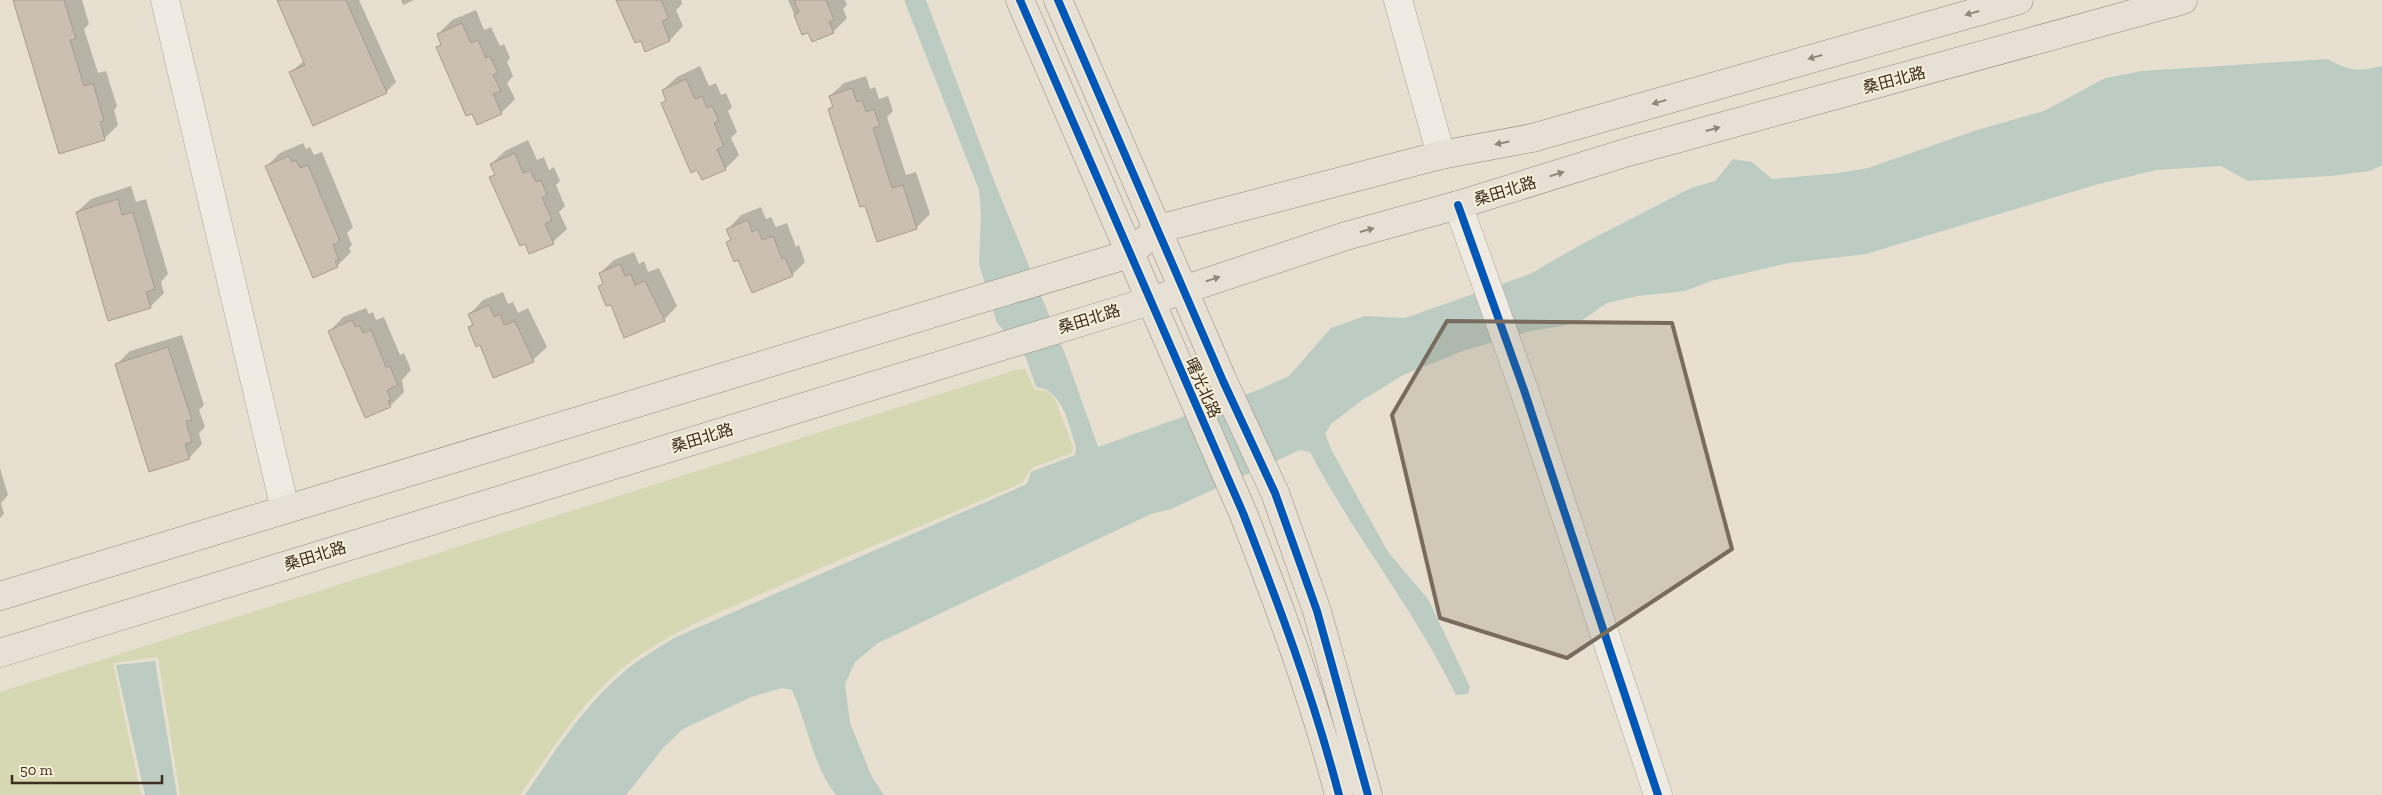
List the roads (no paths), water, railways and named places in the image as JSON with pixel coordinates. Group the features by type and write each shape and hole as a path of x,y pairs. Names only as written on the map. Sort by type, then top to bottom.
{"main road":[{"name":"曙光北路","path":"1020,0 1243,513 1281,613 1326,744 1339,795"},
{"name":"曙光北路","path":"1058,0 1223,381 1275,493 1317,611 1368,795"},
{"path":"0,596 1129,254 1158,230 1441,154 1532,138 2019,0"},
{"name":"桑田北路","path":"0,653 1070,325 1346,236 1458,205 1625,153 2183,0"}],"street":[{"path":"165,0 285,509"},
{"path":"1398,0 1441,154"},
{"path":"1458,205 1524,390 1658,795"}]}
